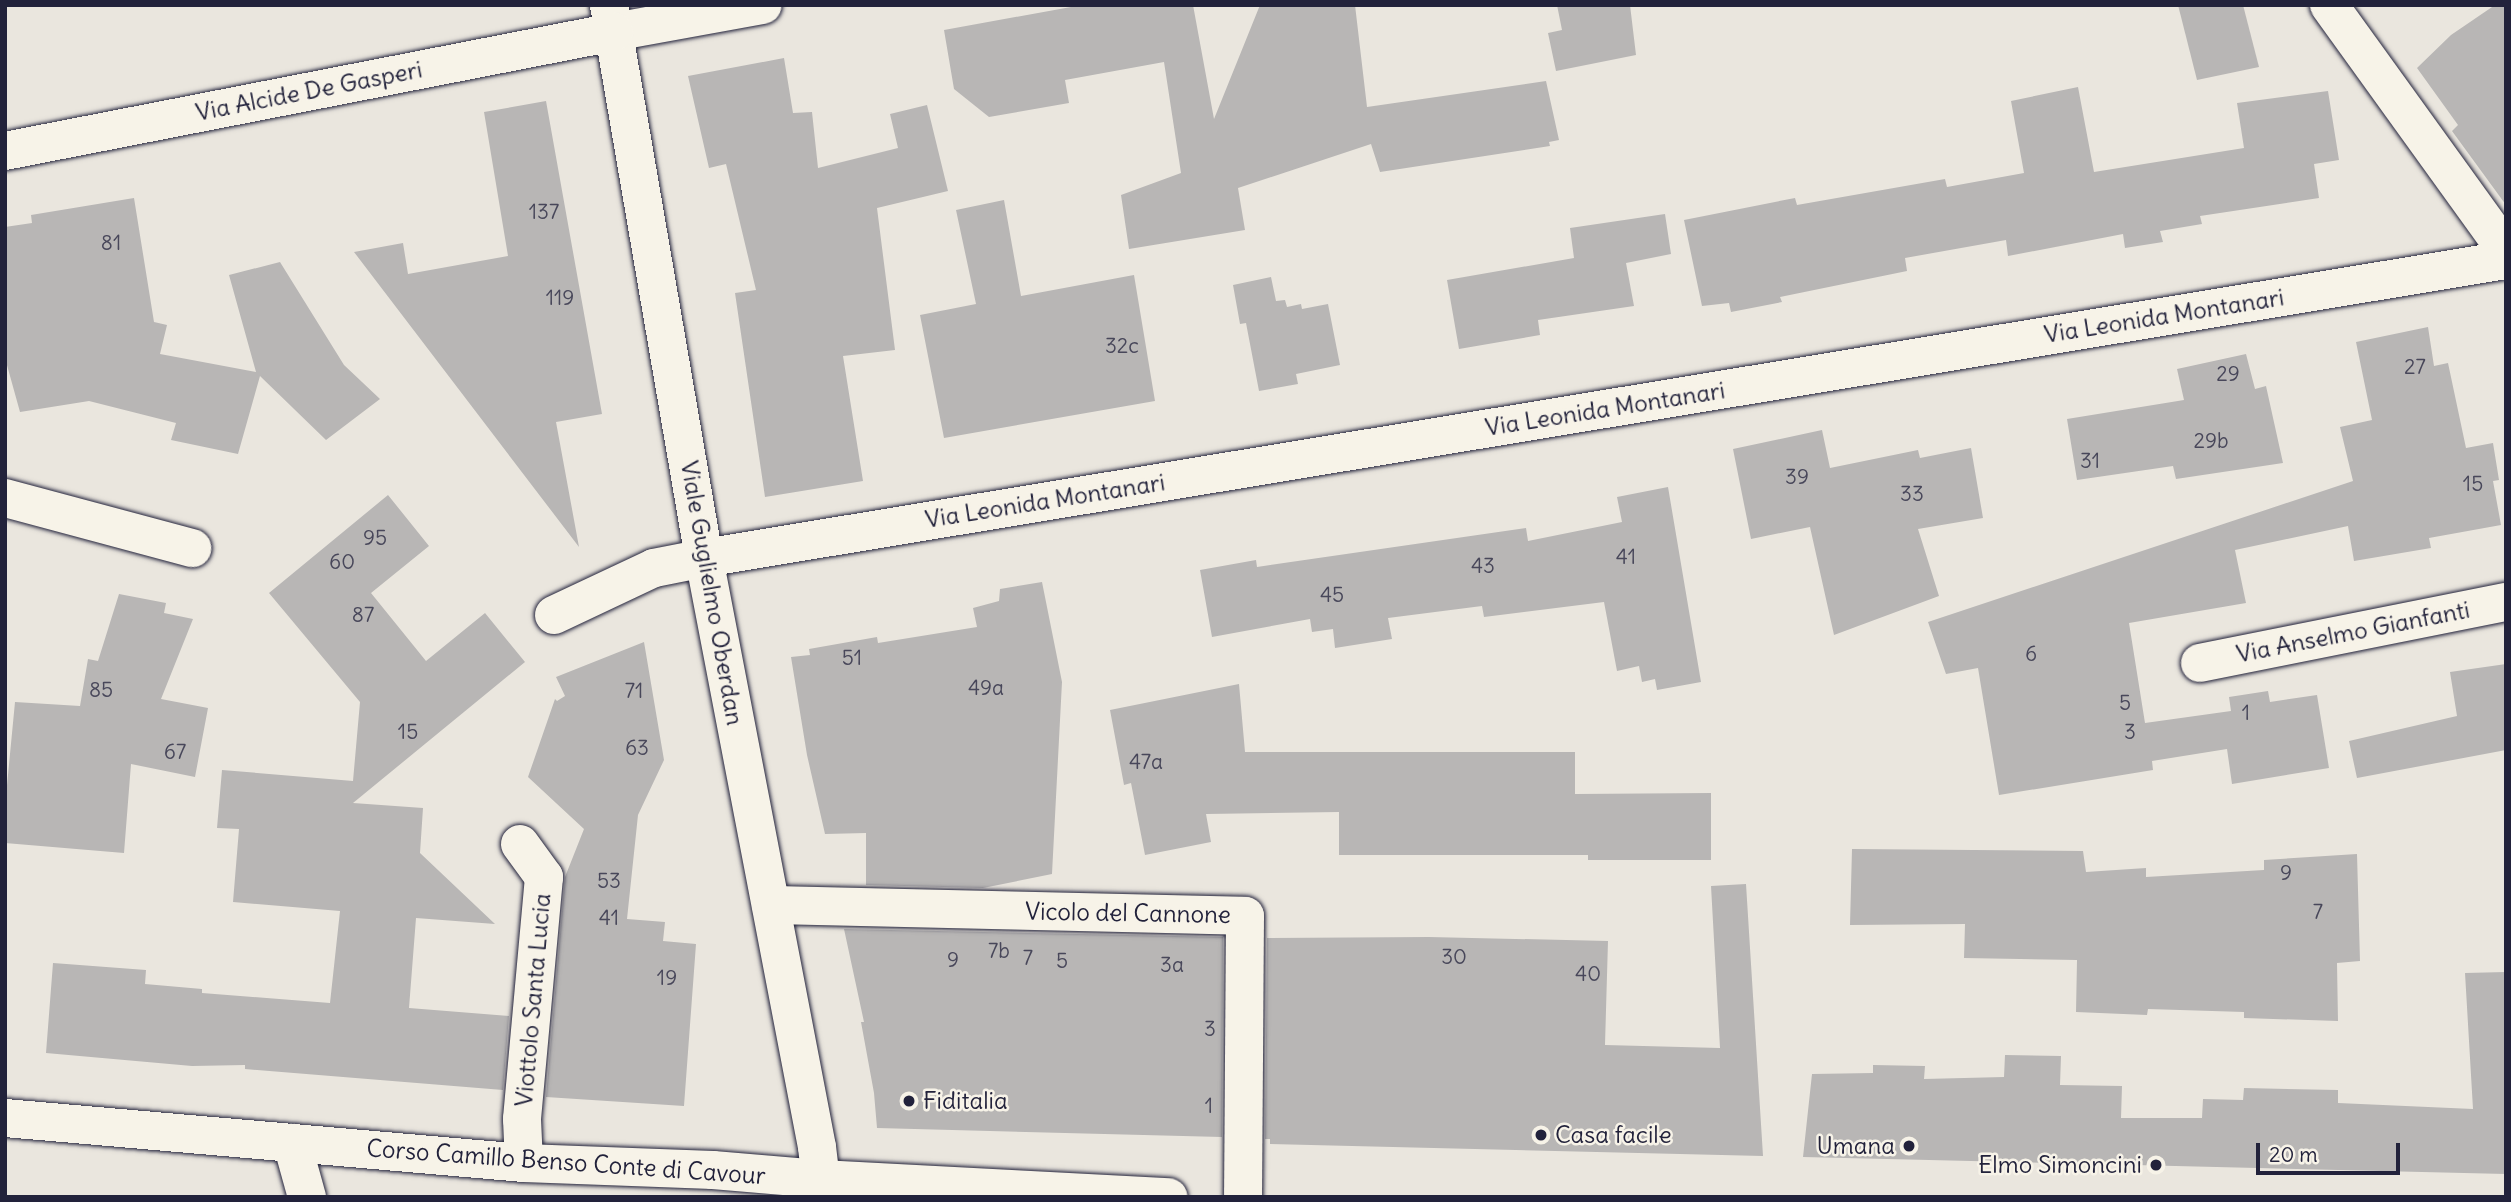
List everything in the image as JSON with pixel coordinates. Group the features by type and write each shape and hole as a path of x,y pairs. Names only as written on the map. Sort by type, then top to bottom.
{"street":[{"name":"Via Alcide De Gasperi","path":"5,151 611,18 762,5"},
{"path":"2329,5 2506,250"},
{"name":"Viale Guglielmo Oberdan","path":"611,18 704,558 822,1188"},
{"name":"Via Leonida Montanari","path":"554,615 654,568 704,558 2506,260"},
{"path":"5,498 192,548"},
{"name":"Via Anselmo Gianfanti","path":"2200,663 2506,602"},
{"name":"Viottolo Santa Lucia","path":"520,844 544,877 522,1119 524,1163"},
{"name":"Vicolo del Cannone","path":"771,905 1245,916 1243,1197"},
{"name":"Corso Camillo Benso Conte di Cavour","path":"5,1118 524,1163 713,1170 822,1188 1169,1197"},
{"path":"292,1143 307,1197"}],"building":[{"path":"1082,5 1193,5 1214,119 1260,5 1355,5 1367,107 1546,81 1559,140 1549,142 1550,146 1380,172 1371,144 1238,188 1245,230 1129,249 1121,195 1181,173 1164,62 1065,80 1069,103 989,117 954,89 944,30"},
{"path":"1557,5 1630,5 1636,55 1556,71 1548,33 1562,30"},
{"path":"2178,5 2243,5 2259,67 2197,80"},
{"path":"2495,5 2506,5 2506,205 2452,131 2458,125 2417,68 2451,35"},
{"path":"784,58 793,113 812,112 818,168 898,148 890,114 927,105 948,191 877,208 895,350 843,356 863,481 765,497 735,293 756,290 726,164 709,168 688,76"},
{"path":"2078,87 2094,172 2244,148 2237,103 2328,91 2339,160 2314,164 2319,198 2200,216 2202,224 2160,231 2163,242 2125,248 2123,234 2008,256 2006,240 1905,258 1907,271 1780,297 1782,302 1731,312 1729,303 1702,306 1684,220 1795,198 1797,205 1945,179 1947,187 2024,173 2011,101"},
{"path":"546,101 602,414 556,422 579,547 354,252 403,243 408,274 508,256 484,112"},
{"path":"134,198 154,322 167,325 160,354 256,372 229,275 280,262 344,365 380,399 326,440 260,376 238,454 171,440 176,423 89,401 20,412 5,358 5,227 32,223 31,215"},
{"path":"1004,200 1021,296 1134,275 1155,401 944,438 920,315 976,304 956,210"},
{"path":"1665,214 1671,254 1626,263 1634,306 1538,320 1540,335 1459,349 1447,280 1574,258 1570,228"},
{"path":"1271,277 1276,301 1285,300 1287,307 1301,304 1302,309 1328,304 1340,365 1296,374 1298,384 1259,391 1246,323 1240,324 1233,285"},
{"path":"2428,327 2434,366 2448,363 2466,448 2493,443 2499,480 2493,481 2501,525 2429,538 2431,548 2354,561 2348,526 2235,550 2246,603 2129,623 2145,723 2231,711 2229,697 2268,691 2270,702 2317,695 2329,768 2232,784 2227,749 2152,761 2153,770 1999,795 1978,668 1946,674 1928,622 2353,481 2340,427 2372,420 2356,342"},
{"path":"2246,354 2255,389 2266,386 2283,463 2176,479 2173,466 2077,480 2067,419 2184,400 2177,369"},
{"path":"1822,430 1830,468 1918,450 1920,458 1971,448 1983,518 1918,529 1939,596 1834,635 1810,527 1751,539 1733,449"},
{"path":"1668,487 1701,682 1657,690 1655,679 1642,682 1639,666 1617,671 1604,602 1484,617 1482,606 1388,618 1392,639 1335,648 1333,629 1312,632 1310,619 1212,637 1200,570 1256,560 1257,567 1526,528 1528,541 1622,522 1617,497"},
{"path":"388,495 429,546 371,593 426,661 485,613 525,662 353,803 423,808 420,853 495,924 416,918 409,1008 509,1016 503,1090 245,1069 245,1065 192,1066 46,1053 53,963 146,970 145,984 202,989 202,993 330,1003 340,911 233,902 239,829 217,828 222,770 353,781 360,702 269,593"},
{"path":"1042,582 1062,682 1052,874 983,888 866,885 866,833 825,834 807,755 791,657 810,655 809,649 877,637 878,643 977,627 973,608 999,601 1000,589"},
{"path":"119,594 166,603 164,613 193,619 161,699 208,708 195,777 131,764 124,853 5,843 5,806 15,702 80,706 88,659 98,661"},
{"path":"644,642 664,760 638,815 627,919 665,922 663,941 696,944 684,1106 546,1097 565,877 584,829 528,777 555,699 557,701 565,696 556,677"},
{"path":"2506,664 2506,750 2357,778 2349,741 2457,716 2450,672"},
{"path":"1239,684 1245,752 1575,752 1575,794 1711,793 1711,860 1588,860 1588,855 1339,855 1339,812 1206,814 1211,842 1145,855 1131,783 1124,785 1110,710"},
{"path":"1852,849 2083,851 2086,872 2146,868 2146,877 2264,870 2264,860 2357,854 2360,961 2337,963 2338,1021 2244,1018 2244,1012 2148,1009 2147,1015 2076,1012 2077,960 1964,958 1965,924 1850,925"},
{"path":"1746,884 1763,1156 1270,1144 1270,1139 1265,1139 1267,938 1429,937 1608,941 1605,1045 1720,1048 1711,886"},
{"path":"844,929 1223,937 1222,1137 877,1128 874,1093 861,1022 864,1022"},
{"path":"2506,972 2506,1174 1803,1157 1812,1074 1873,1073 1873,1065 1925,1066 1924,1079 2004,1077 2005,1055 2061,1056 2060,1085 2122,1086 2121,1118 2202,1118 2203,1099 2243,1100 2244,1088 2338,1090 2338,1103 2473,1109 2465,973"}],"place":[{"name":"Fiditalia","path":"909,1101"},
{"name":"Casa facile","path":"1541,1135"},
{"name":"Umana","path":"1909,1146"},
{"name":"Elmo Simoncini","path":"2156,1165"}]}
